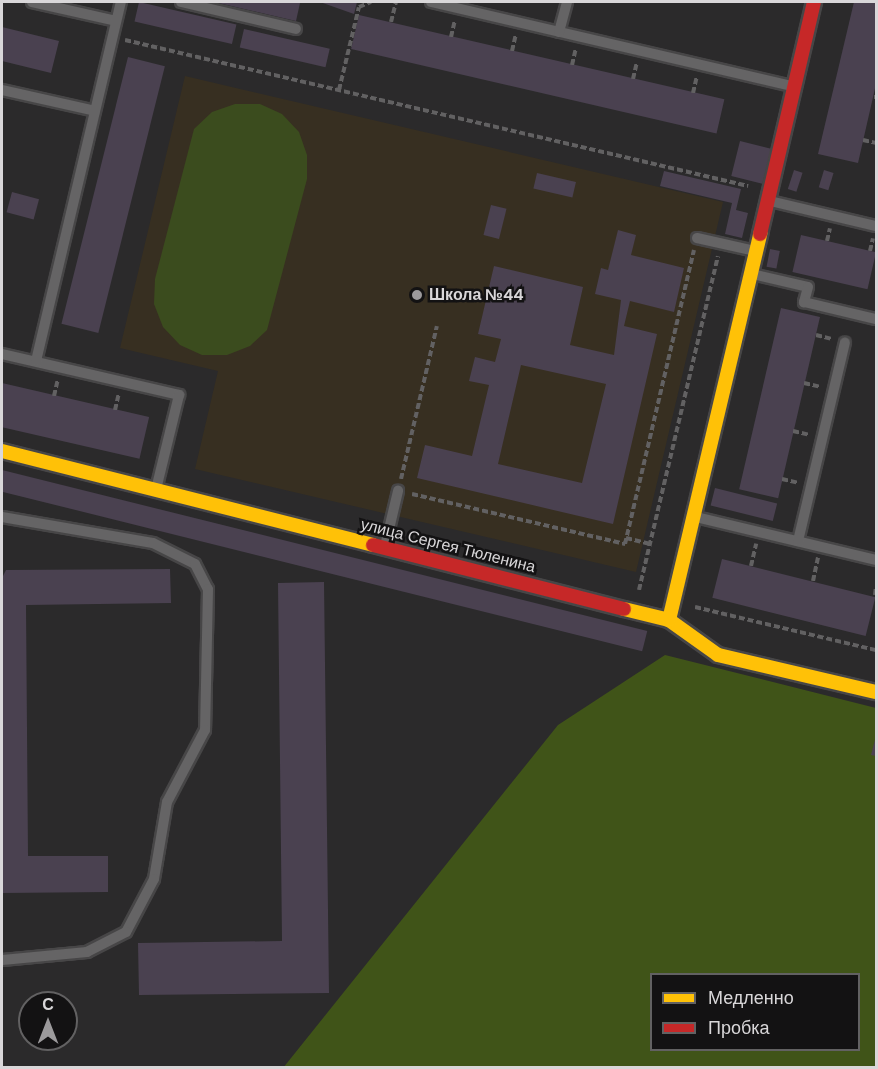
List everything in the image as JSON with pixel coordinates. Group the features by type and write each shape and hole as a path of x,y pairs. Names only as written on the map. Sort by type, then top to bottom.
{"street":[{"path":"669,620 814,2"},
{"name":"улица Сергея Тюленина","path":"2,451 669,620 718,655 876,692"}],"lane":[{"path":"32,2 116,21"},
{"path":"36,362 121,2"},
{"path":"181,2 296,29"},
{"path":"431,2 794,87"},
{"path":"559,32 567,2"},
{"path":"2,90 95,111"},
{"path":"768,196 876,224"},
{"path":"697,238 755,252"},
{"path":"750,274 808,287 804,302 876,319"},
{"path":"798,541 845,342"},
{"path":"2,354 179,395 156,489"},
{"path":"385,547 398,491"},
{"path":"2,517 153,543 195,564 208,589 205,730 167,802 154,879 126,932 87,952 2,960"},
{"path":"693,517 876,560"}],"path":[{"path":"339,90 358,7 371,2"},
{"path":"391,22 396,2"},
{"path":"112,37 339,90 768,196"},
{"path":"863,140 876,143"},
{"path":"437,326 398,491 625,544 697,238"},
{"path":"639,590 721,243"},
{"path":"750,566 759,532"},
{"path":"626,538 650,544"},
{"path":"813,581 820,547"},
{"path":"875,595 876,587"},
{"path":"693,607 876,650"}],"shaded area":[{"name":"Школа №44","path":"185,76 723,202 636,572 195,469 218,371 120,348"}],"green space":[{"path":"235,104 260,104 282,114 299,132 307,155 307,179 267,330 250,346 227,355 202,355 180,345 163,327 154,304 155,279 194,129 212,112"},
{"path":"665,655 876,708 876,1067 283,1068 558,725"}],"building":[{"path":"139,2 236,24 232,44 135,21"},
{"path":"214,2 296,2 300,3 296,21"},
{"path":"320,2 357,2 354,14"},
{"path":"854,2 876,2 876,84 858,163 818,154"},
{"path":"359,15 724,99 717,133 351,49"},
{"path":"2,27 59,41 51,73 2,61"},
{"path":"244,29 330,49 325,67 240,48"},
{"path":"128,57 165,66 98,333 61,324"},
{"path":"740,141 771,149 762,184 731,176"},
{"path":"794,170 803,173 796,192 788,189"},
{"path":"824,170 834,173 828,190 819,187"},
{"path":"664,171 741,189 736,210 748,213 742,238 725,234 732,203 660,186"},
{"path":"537,173 576,182 572,198 533,189"},
{"path":"12,192 39,199 34,220 7,212"},
{"path":"491,205 507,209 499,239 484,235"},
{"path":"618,230 636,235 631,255 684,268 674,312 630,301 624,326 657,334 613,524 417,478 425,445 472,456 489,385 469,381 475,357 495,362 501,339 478,334 494,266 583,287 570,345 614,355 621,300 595,294 601,268 608,270","holes":["521,365 606,384 582,483 498,464"]},
{"path":"801,235 876,252 867,289 792,272"},
{"path":"770,249 780,251 776,269 767,267"},
{"path":"781,308 820,317 778,498 739,489"},
{"path":"2,383 149,417 139,459 2,427"},
{"path":"2,470 647,631 642,651 2,492"},
{"path":"715,488 777,503 773,521 711,505"},
{"path":"722,559 875,597 866,636 712,598"},
{"path":"170,569 171,603 26,605 28,856 108,856 108,892 2,893 2,578 6,570"},
{"path":"324,582 329,993 139,995 138,943 282,941 278,583"},
{"path":"876,736 876,756 871,755"}],"traffic: slow":[{"path":"669,620 760,234"},
{"path":"2,451 373,545"},
{"path":"624,609 669,620 718,655 876,692"}],"traffic: jam":[{"path":"760,234 814,2"},
{"path":"373,545 624,609"}],"place":[{"name":"Школа №44","path":"417,295"}]}
